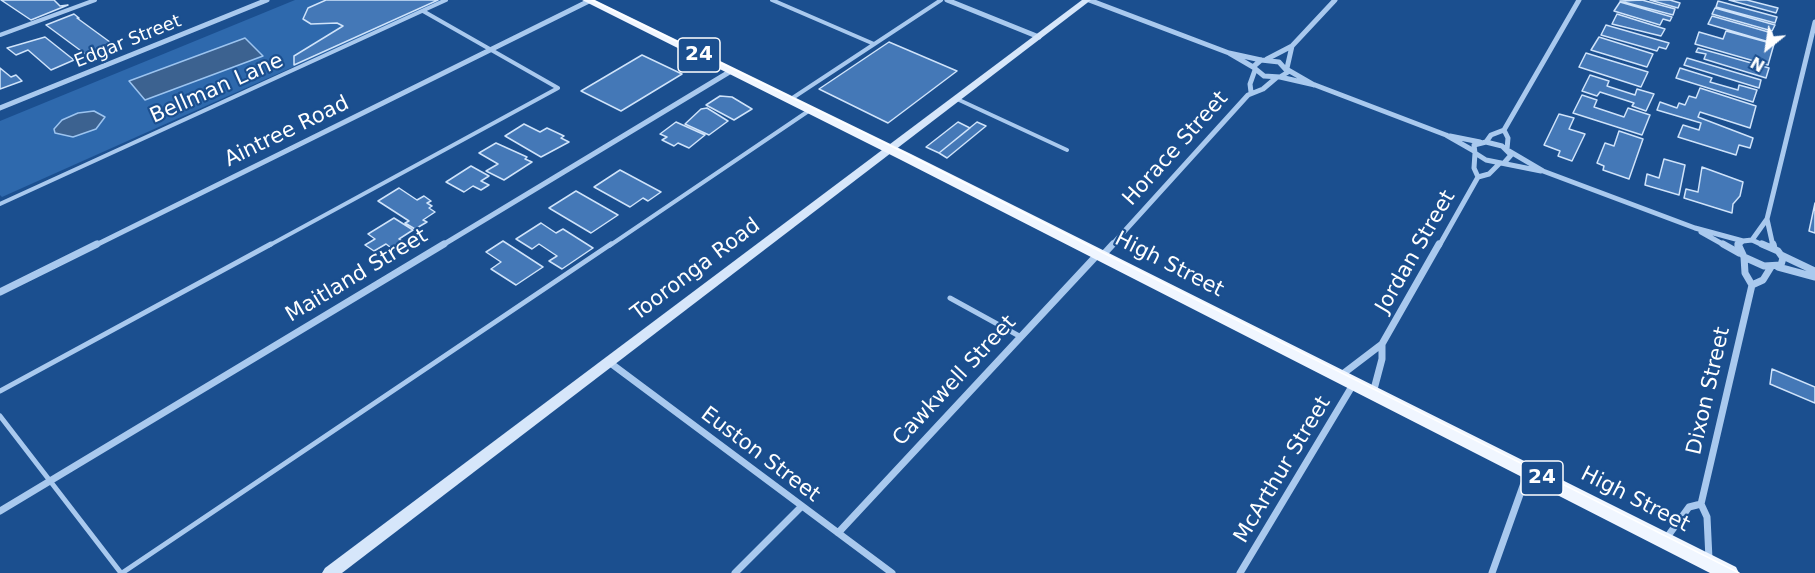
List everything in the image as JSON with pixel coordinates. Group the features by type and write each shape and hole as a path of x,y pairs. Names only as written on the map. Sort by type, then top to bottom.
{"main road":[{"name":"High Street","path":"588,0 891,149 1729,573"},
{"name":"Tooronga Road","path":"330,573 1088,0"}],"street":[{"name":"Edgar Street","path":"0,108 267,0"},
{"name":"Aintree Road","path":"0,292 588,0"},
{"path":"947,0 1040,37"},
{"path":"1088,0 1228,52 1279,62 1315,85"},
{"path":"1254,68 1264,59 1292,46 1335,0"},
{"path":"1474,152 1474,145 1504,130 1579,0"},
{"path":"1752,240 1767,219 1815,22"},
{"path":"1287,69 1292,46"},
{"path":"1228,52 1264,76 1315,85 1446,135 1483,142 1508,150 1543,171"},
{"name":"Horace Street","path":"1251,92 1250,84 1254,68"},
{"name":"Horace Street","path":"1100,255 1251,92 1263,89 1278,77 1286,74 1287,69"},
{"name":"Maitland Street","path":"0,511 731,71"},
{"path":"1502,163 1510,158 1508,138 1504,130"},
{"path":"1446,135 1486,160 1543,171 1695,228 1743,241 1752,240 1774,248 1780,254 1815,271"},
{"name":"Jordan Street","path":"1474,152 1474,168 1478,177"},
{"name":"Jordan Street","path":"1347,380 1382,344 1478,177 1489,174 1502,163"},
{"path":"1767,219 1774,248"},
{"path":"1695,228 1757,264 1815,277"},
{"path":"1742,255 1737,245 1743,241"},
{"path":"1752,285 1763,280 1783,262 1780,254"},
{"name":"Cawkwell Street","path":"838,533 1100,255"},
{"name":"Dixon Street","path":"1709,563 1707,517 1701,504 1752,285 1745,273 1742,255"},
{"name":"Jordan Street","path":"1373,393 1382,359 1382,344"},
{"name":"Euston Street","path":"609,362 891,573"},
{"name":"McArthur Street","path":"1240,573 1347,380"},
{"path":"1492,573 1528,471"},
{"path":"1665,540 1689,507 1701,504"},
{"path":"735,573 802,506"}],"lane":[{"path":"0,35 94,0"},
{"name":"Bellman Lane","path":"0,204 446,0"},
{"path":"772,0 874,44"},
{"path":"790,100 941,0"},
{"path":"0,391 558,88 423,11"},
{"path":"957,99 1067,150"},
{"path":"0,416 121,573 810,110"},
{"path":"950,298 1021,337"}],"shaded area":[{"path":"295,0 443,0 2,197 0,195 0,121"},
{"path":"245,38 263,56 145,100 129,81"},
{"path":"94,111 105,117 96,129 73,137 55,133 54,129 62,120 78,113"}],"building":[{"path":"1,0 54,0 60,6 68,5 31,20"},
{"path":"326,0 438,0 294,65 294,56 343,26 337,23 311,24 303,19 308,8"},
{"path":"1642,0 1675,9 1673,15 1620,1"},
{"path":"1650,0 1670,0 1680,3 1678,8"},
{"path":"1729,0 1747,0 1778,8 1776,13"},
{"path":"1718,1 1777,17 1775,23 1716,7"},
{"path":"1620,2 1672,17 1670,21 1663,19 1660,25 1614,11"},
{"path":"1715,8 1775,25 1772,31 1712,14"},
{"path":"74,14 114,45 88,56 46,25"},
{"path":"1617,14 1665,29 1661,36 1612,24"},
{"path":"1712,16 1772,33 1769,42 1708,24"},
{"path":"1606,25 1669,43 1666,49 1659,47 1657,51 1601,35"},
{"path":"1726,31 1774,44 1768,65 1695,44 1699,32 1723,39"},
{"path":"45,37 74,60 51,70 28,50 16,55 7,48"},
{"path":"1599,37 1653,54 1647,67 1591,50"},
{"path":"889,42 957,71 888,123 819,89"},
{"path":"1698,48 1769,68 1766,78 1704,59 1706,54 1696,52"},
{"path":"1586,53 1648,72 1641,87 1579,67"},
{"path":"642,55 682,74 621,111 581,91"},
{"path":"1687,58 1761,80 1759,88 1684,65"},
{"path":"0,68 11,77 16,75 22,81 0,89"},
{"path":"1680,68 1712,78 1710,82 1738,90 1739,85 1757,90 1753,102 1676,78"},
{"path":"1590,75 1609,81 1607,86 1635,95 1637,89 1654,94 1646,111 1632,106 1634,103 1600,92 1597,96 1582,91"},
{"path":"1700,88 1756,106 1750,128 1700,112 1698,117 1753,138 1750,148 1739,145 1736,155 1678,137 1683,125 1699,130 1701,123 1657,110 1660,102 1677,108 1679,103 1685,105 1689,96 1696,98"},
{"path":"1582,95 1597,100 1594,107 1624,117 1628,108 1650,115 1642,135 1573,113"},
{"path":"720,96 732,97 752,109 734,120 706,105"},
{"path":"707,108 728,121 709,135 685,124 701,109"},
{"path":"1559,114 1574,118 1569,129 1585,134 1572,161 1558,156 1560,151 1544,145"},
{"path":"676,122 705,135 689,148 678,143 674,146 662,140 667,137 660,134"},
{"path":"958,122 970,128 939,153 926,147"},
{"path":"977,122 986,126 947,158 939,153"},
{"path":"524,124 540,132 547,128 564,136 561,138 569,142 541,157 505,136"},
{"path":"1619,131 1643,139 1629,179 1603,170 1604,166 1597,163 1605,143 1614,146"},
{"path":"496,143 527,157 525,159 532,162 504,180 486,171 498,164 479,153"},
{"path":"1664,159 1685,165 1679,195 1645,185 1647,174 1659,178"},
{"path":"471,166 489,176 481,181 489,185 481,190 473,186 464,192 446,182"},
{"path":"1702,167 1743,182 1740,196 1733,204 1732,213 1684,198 1686,189 1698,192"},
{"path":"620,170 661,192 648,201 643,198 630,207 594,187"},
{"path":"399,188 417,200 424,196 431,201 427,203 432,206 429,208 435,212 423,220 427,222 415,229 405,223 409,221 378,201"},
{"path":"576,191 618,215 591,233 549,208"},
{"path":"1815,203 1815,233 1809,231"},
{"path":"394,218 413,230 399,239 405,243 394,250 386,244 374,251 365,245 375,239 368,234"},
{"path":"541,223 556,233 563,229 593,248 562,269 549,261 557,256 539,244 532,249 516,239"},
{"path":"503,241 543,267 516,285 491,269 501,262 486,252"},
{"path":"1772,369 1815,387 1815,403 1770,384"}],"tram line":[{"path":"592,0 893,147 1739,573"}]}
